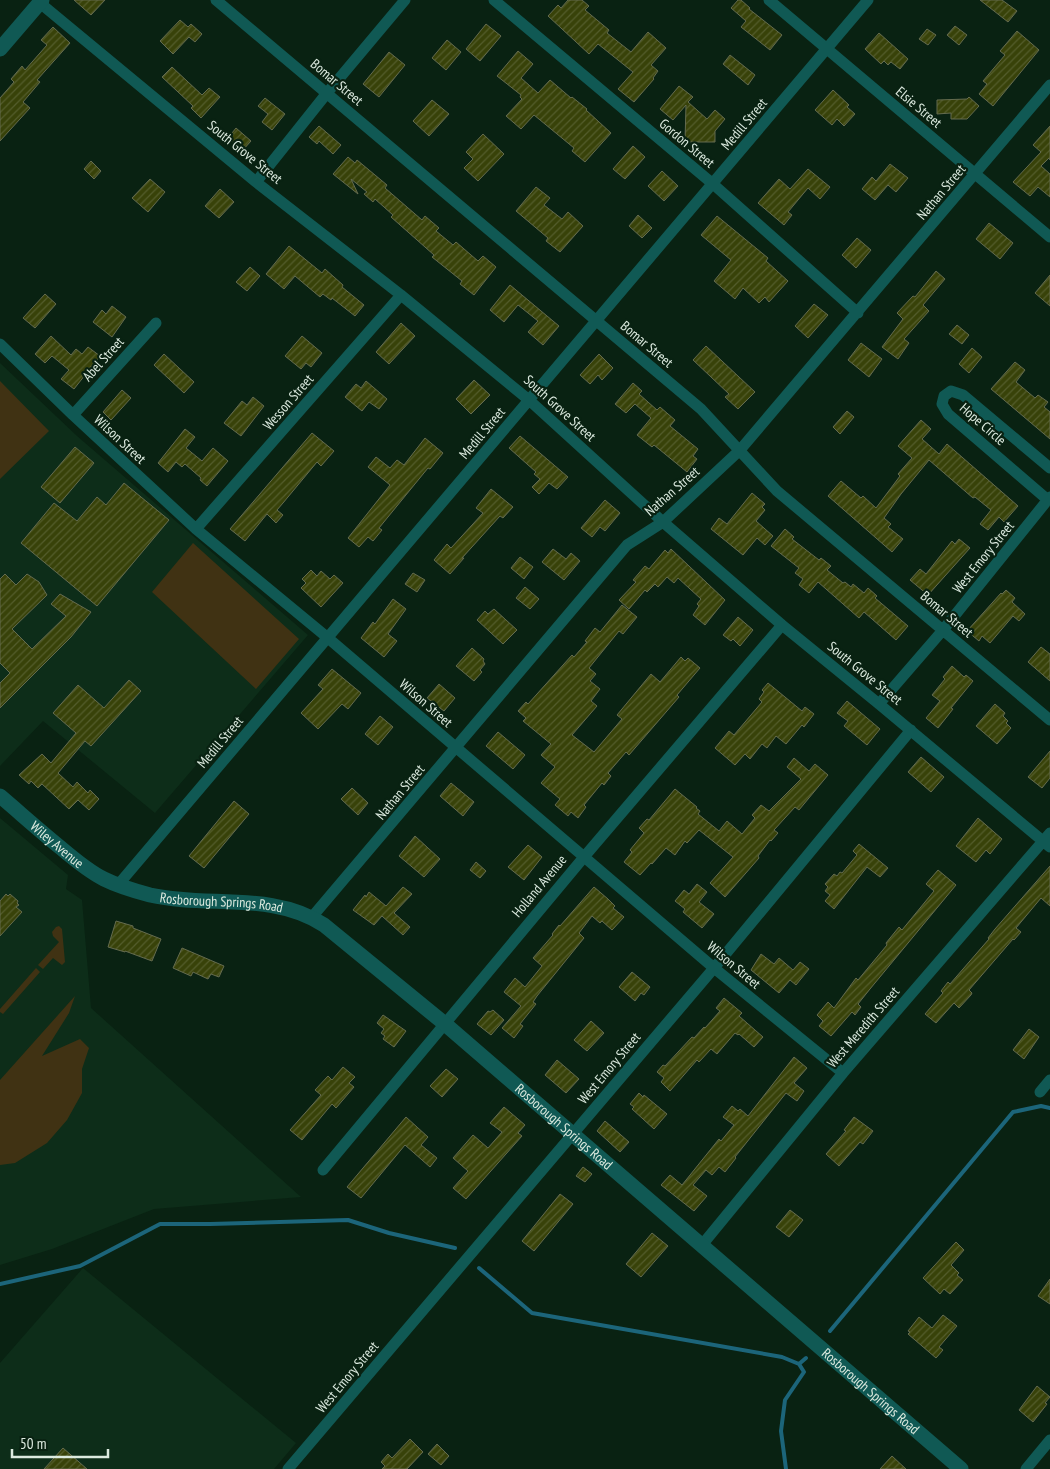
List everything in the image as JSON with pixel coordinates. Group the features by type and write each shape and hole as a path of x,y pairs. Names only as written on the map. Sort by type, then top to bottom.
{"street":[{"name":"Bomar Street","path":"216,0 701,409 778,491 1050,720"},
{"path":"256,182 405,0"},
{"name":"Gordon Street","path":"494,0 713,184 858,313"},
{"name":"Elsie Street","path":"769,0 1050,237"},
{"name":"Medill Street","path":"118,885 868,0"},
{"path":"0,49 41,1"},
{"name":"South Grove Street","path":"41,1 256,182 401,295 530,400 663,522 782,625 1048,840"},
{"name":"Nathan Street","path":"312,917 627,544 663,522 740,450 1050,85"},
{"name":"Wesson Street","path":"196,529 401,295"},
{"name":"Abel Street","path":"73,415 156,323"},
{"name":"Wilson Street","path":"0,344 73,415 196,529 328,638 714,968 843,1073"},
{"name":"Hope Circle","path":"1049,498 948,414 942,404 944,396 951,391 964,395 1050,468"},
{"name":"West Emory Street","path":"880,704 943,630 1049,498"},
{"name":"Holland Avenue","path":"323,1170 584,857 782,625"},
{"name":"West Emory Street","path":"288,1469 714,968 911,730"},
{"name":"Wiley Avenue","path":"0,796 84,866 118,885"},
{"name":"West Meredith Street","path":"702,1245 843,1073 1048,840"},
{"name":"Rosborough Springs Road","path":"118,885 149,895 177,900 281,906 312,917 445,1024 961,1469"},
{"path":"1040,1092 1050,1080"},
{"path":"1026,1469 1050,1440"}],"shaded area":[{"path":"0,363 77,436 308,635 155,813 43,721 0,766"},
{"path":"0,381 49,431 0,479"},
{"path":"193,543 299,639 256,689 152,592"},
{"path":"0,818 68,875 66,889 82,900 91,1008 301,1197 154,1209 52,1249 0,1265"},
{"path":"59,926 62,929 65,962 62,965 53,958 43,969 38,965 59,942 52,932"},
{"path":"36,968 40,972 3,1014 0,1012 0,1009"},
{"path":"75,996 69,1013 42,1056 80,1039 89,1048 82,1069 82,1093 67,1120 47,1143 15,1163 0,1165 0,1080"},
{"path":"83,1268 296,1443 274,1469 0,1469 0,1363"}],"building":[{"path":"74,0 105,0 91,15"},
{"path":"568,0 582,0 589,6 585,10 609,30 607,33 631,52 648,32 666,48 651,65 658,71 654,79 634,102 618,89 633,72 598,44 589,54 548,16 558,5 561,8"},
{"path":"738,0 741,0 749,9 782,35 770,50 741,27 746,21 731,8"},
{"path":"980,0 1002,0 1017,11 1008,22"},
{"path":"180,20 188,27 191,24 202,34 195,42 189,37 173,54 160,41"},
{"path":"486,24 501,36 480,61 466,49"},
{"path":"955,26 967,35 959,45 947,35"},
{"path":"53,27 70,43 37,80 40,82 23,102 30,108 0,141 0,98 14,82 11,79 22,66 25,70 47,45 41,40"},
{"path":"927,29 936,35 928,45 919,39"},
{"path":"1017,31 1039,50 993,106 979,94 987,84 983,81 1005,55 1000,51"},
{"path":"879,33 908,59 900,69 891,62 888,65 884,61 881,64 865,49"},
{"path":"447,40 461,52 446,70 432,58"},
{"path":"518,51 533,64 521,78 538,93 550,80 587,109 611,133 585,162 572,151 574,148 534,115 521,129 506,116 522,99 521,95 497,76"},
{"path":"389,52 405,65 379,97 363,84"},
{"path":"730,55 755,75 748,85 723,64"},
{"path":"172,67 202,95 209,88 220,97 201,118 191,108 193,106 162,77"},
{"path":"679,86 693,97 688,102 707,119 715,110 725,119 715,131 715,142 685,142 686,105 673,120 660,109"},
{"path":"833,90 849,105 847,107 855,114 844,126 837,119 832,125 815,110"},
{"path":"969,97 979,106 967,119 951,119 951,113 937,114 937,100 967,99"},
{"path":"265,98 285,114 272,130 262,122 268,114 258,106"},
{"path":"432,100 449,114 429,136 413,121"},
{"path":"319,126 341,145 333,154 319,141 317,144 309,137"},
{"path":"1050,126 1050,160 1049,158 1041,166 1050,174 1050,197 1038,187 1030,196 1013,182 1041,152 1033,145"},
{"path":"236,128 251,141 242,151 228,138"},
{"path":"483,134 504,154 478,181 464,168 473,159 466,152"},
{"path":"633,146 645,157 625,179 613,169"},
{"path":"348,157 355,163 357,160 387,185 385,188 422,220 425,216 439,228 436,231 453,245 456,242 478,261 483,256 496,267 474,295 460,284 462,281 432,257 434,255 391,217 393,215 375,199 373,202 364,194 367,192 351,179 358,194 333,174"},
{"path":"91,161 101,171 94,179 84,169"},
{"path":"890,164 908,178 896,192 888,185 875,200 862,189 872,177 876,181"},
{"path":"808,169 830,187 820,199 808,188 788,212 792,215 784,225 758,203 779,179 790,189"},
{"path":"662,171 678,186 664,201 648,186"},
{"path":"150,179 165,192 148,212 132,198"},
{"path":"536,187 550,198 544,205 562,219 568,212 583,226 560,252 546,241 548,238 516,211"},
{"path":"220,189 234,202 219,218 205,206"},
{"path":"638,215 652,228 642,238 629,226"},
{"path":"717,216 768,258 766,261 788,281 769,302 765,297 759,303 743,288 735,299 714,281 731,260 701,235"},
{"path":"989,223 1013,243 1000,259 976,239"},
{"path":"857,238 871,250 856,268 842,255"},
{"path":"289,246 322,273 325,269 343,285 342,287 364,305 355,316 332,298 331,300 323,294 320,297 295,276 284,289 266,274"},
{"path":"250,267 260,276 247,291 236,282"},
{"path":"936,271 945,279 923,305 929,311 904,339 909,343 898,359 882,347 903,319 897,313 913,296 915,297"},
{"path":"1050,275 1050,306 1035,293"},
{"path":"510,285 559,326 543,345 528,332 538,321 518,305 504,322 490,310"},
{"path":"45,294 56,304 35,328 23,318"},
{"path":"814,304 828,315 808,338 795,326"},
{"path":"112,306 126,317 112,337 93,322 102,310 106,314"},
{"path":"401,323 415,336 389,364 376,352"},
{"path":"957,325 969,335 962,344 949,334"},
{"path":"51,336 71,355 76,349 82,354 88,347 100,356 74,389 61,379 69,370 52,356 45,363 35,354"},
{"path":"302,336 322,353 311,367 306,363 301,369 285,356"},
{"path":"861,343 882,359 869,377 848,360"},
{"path":"706,346 755,392 738,409 725,397 729,394 693,360"},
{"path":"972,348 982,357 969,373 959,364"},
{"path":"164,354 194,382 184,393 154,365"},
{"path":"599,354 613,368 602,380 598,375 590,384 580,375"},
{"path":"1015,362 1025,370 1016,382 1035,398 1038,395 1048,402 1044,407 1050,412 1050,439 991,389"},
{"path":"474,380 490,395 471,414 456,399"},
{"path":"366,381 387,399 379,409 369,402 362,411 345,397 356,384 361,388"},
{"path":"633,383 642,391 639,394 657,410 660,407 675,420 670,426 698,449 693,456 697,459 687,472 654,445 652,447 637,435 651,418 635,404 626,413 615,404"},
{"path":"122,390 131,398 111,420 103,412"},
{"path":"253,397 264,406 241,436 224,423 242,401 247,405"},
{"path":"847,411 854,417 840,434 833,427"},
{"path":"921,420 931,429 922,439 939,454 947,444 1018,506 1004,522 999,517 988,530 980,524 991,510 975,497 973,498 929,460 884,518 891,524 888,527 903,539 892,552 828,496 841,481 861,498 863,496 876,508 900,476 898,474 912,458 898,446"},
{"path":"185,429 195,437 186,448 202,461 213,448 228,461 207,486 185,464 182,467 176,462 168,472 158,463"},
{"path":"312,433 334,451 321,466 317,462 277,510 283,515 276,523 267,514 245,541 230,529"},
{"path":"520,436 568,477 557,489 549,483 539,494 532,487 540,479 534,474 536,472 509,448"},
{"path":"425,438 443,453 430,469 428,468 379,528 382,530 373,541 368,537 359,547 348,538 390,485 368,467 376,457 390,468 397,460 404,465"},
{"path":"75,447 94,463 60,503 41,487"},
{"path":"124,483 169,520 97,606 21,543 54,503 77,521 97,497 106,505"},
{"path":"491,489 513,507 503,518 500,516 450,574 434,560 447,544 451,548 483,513 476,508"},
{"path":"752,493 765,504 762,507 765,510 756,521 773,536 765,545 757,538 743,555 711,529 719,518 727,524"},
{"path":"605,500 620,513 605,531 600,527 592,537 581,528"},
{"path":"785,529 794,537 792,539 819,560 821,558 831,566 827,570 843,583 845,582 851,587 853,584 864,593 868,588 877,596 875,598 908,626 896,640 864,612 859,618 818,582 809,593 799,585 803,579 795,573 799,568 771,546"},
{"path":"959,539 970,548 928,595 910,580 920,569 926,574 952,541 955,544"},
{"path":"553,549 566,559 571,553 580,561 564,580 542,562"},
{"path":"671,549 725,600 705,625 693,615 701,599 678,578 674,583 667,577 658,587 655,584 647,592 645,590 629,609 619,600 636,582 633,580 645,566 649,569 665,550 668,553"},
{"path":"520,557 533,567 524,579 511,568"},
{"path":"311,570 317,576 321,571 330,579 334,575 343,583 321,607 301,588 306,583 302,579"},
{"path":"413,573 425,580 417,592 405,584"},
{"path":"5,574 16,585 27,574 39,582 47,595 12,629 32,649 66,616 51,604 60,594 91,612 71,637 0,708 0,683 10,673 0,663 0,579"},
{"path":"525,587 539,599 530,609 516,598"},
{"path":"1006,590 1015,598 1012,602 1025,614 1019,621 1013,616 990,643 982,636 979,641 967,631 1001,593"},
{"path":"393,599 406,609 388,634 397,641 384,657 361,638 373,622 375,624"},
{"path":"622,605 637,617 623,634 619,631 589,668 596,674 590,681 600,689 591,701 597,706 572,735 594,752 622,719 617,715 651,674 660,682 681,657 685,661 688,658 700,668 677,695 679,697 629,755 626,752 608,773 611,776 604,785 602,783 584,805 586,807 578,818 571,812 568,816 555,805 560,799 541,783 555,767 541,755 551,744 523,721 526,718 518,711 526,702 528,704 572,655 574,657 587,642 585,641 595,628 600,632"},
{"path":"494,609 517,630 503,644 477,620 485,611 488,614"},
{"path":"738,617 753,630 740,646 733,639 731,641 723,635"},
{"path":"1041,647 1050,654 1050,681 1028,662"},
{"path":"472,648 484,659 485,664 480,670 482,672 474,681 456,666"},
{"path":"952,666 964,677 966,675 973,681 951,708 953,709 938,728 926,718 940,701 932,695 945,679 943,677"},
{"path":"332,669 361,693 348,709 342,704 318,729 301,713 323,689 318,685"},
{"path":"129,680 141,691 91,746 85,741 58,773 73,787 77,782 88,793 90,790 99,799 89,810 78,800 69,809 42,784 38,788 31,781 29,784 19,775 42,754 51,763 76,733 53,713 78,685 104,708"},
{"path":"768,683 802,711 805,707 814,714 804,727 802,725 786,744 776,736 767,748 762,744 750,759 745,754 735,765 715,748 729,731 734,735 762,702 759,699 764,692 762,690"},
{"path":"439,684 455,698 444,711 427,698"},
{"path":"847,701 880,729 867,745 844,726 848,721 837,713"},
{"path":"995,704 1005,713 1003,716 1011,728 997,744 976,726"},
{"path":"380,716 393,727 378,745 365,734"},
{"path":"498,732 525,755 513,769 486,746"},
{"path":"1050,751 1050,778 1042,788 1028,777"},
{"path":"921,757 944,777 931,792 908,772"},
{"path":"794,758 809,771 815,764 828,775 799,810 795,807 774,830 778,833 770,840 758,856 759,858 725,897 710,883 733,857 699,830 687,843 685,841 675,855 666,848 640,875 624,862 632,852 630,850 644,833 639,828 647,819 649,820 675,789 697,807 700,811 698,814 719,831 727,821 742,834 755,818 752,815 761,805 769,811 801,779 787,767"},
{"path":"451,783 474,802 463,816 440,796"},
{"path":"352,788 368,803 358,815 341,799"},
{"path":"234,801 249,814 204,868 189,856"},
{"path":"978,818 1002,839 990,854 986,850 976,862 956,846"},
{"path":"415,836 440,859 424,877 399,856"},
{"path":"859,844 888,868 880,877 867,867 834,909 825,901 830,895 825,891 828,887 825,884 834,874 837,876 840,872 842,873 857,855 853,851"},
{"path":"528,845 542,857 524,880 508,867"},
{"path":"476,862 486,871 480,878 470,870"},
{"path":"1050,866 1050,906 1041,898 1016,928 1021,932 969,990 972,993 971,995 959,1008 954,1003 936,1023 925,1014 943,993 941,991 948,982 950,984"},
{"path":"938,870 956,885 858,1004 861,1007 855,1015 852,1012 831,1036 819,1026 823,1021 817,1015 828,1002 834,1008 856,978 858,980 887,945 886,943 899,927 902,930 934,891 926,884"},
{"path":"697,884 707,892 699,902 714,914 702,928 683,912 685,909 675,901 684,890 689,894"},
{"path":"403,887 412,894 394,913 410,927 403,935 382,916 374,925 353,910 369,892 386,906"},
{"path":"594,887 624,917 612,930 602,921 600,923 592,916 579,933 584,938 537,996 533,1002 536,1004 520,1024 523,1026 514,1038 502,1028 521,1006 504,992 515,978 525,987 542,966 533,958 559,925"},
{"path":"6,894 8,896 10,894 18,901 19,905 16,907 22,912 0,936 0,901"},
{"path":"116,921 133,926 133,928 161,939 152,961 108,947"},
{"path":"182,948 224,966 219,977 211,974 208,979 193,972 191,976 173,968"},
{"path":"761,954 774,964 779,958 793,970 800,962 809,969 796,985 790,980 779,993 751,970"},
{"path":"632,972 650,987 644,995 641,993 635,1001 619,987"},
{"path":"724,998 742,1013 739,1016 763,1037 754,1047 739,1034 735,1033 717,1054 711,1049 699,1062 697,1060 670,1091 661,1082 664,1078 657,1072 692,1037 694,1038 705,1028 720,1011 716,1008"},
{"path":"493,1010 504,1020 491,1035 477,1024 488,1011"},
{"path":"383,1015 406,1031 394,1047 383,1039 385,1036 381,1033 384,1029 377,1023"},
{"path":"591,1021 604,1033 587,1051 574,1040"},
{"path":"1029,1029 1039,1037 1024,1059 1013,1050"},
{"path":"794,1057 807,1068 794,1083 804,1091 797,1101 786,1093 725,1172 719,1167 712,1175 706,1170 693,1185 707,1196 694,1211 661,1185 670,1175 682,1185 719,1139 721,1141 734,1125 723,1117 732,1106 738,1111 740,1109 748,1116"},
{"path":"557,1060 579,1079 566,1093 545,1075"},
{"path":"343,1067 355,1077 349,1083 354,1087 336,1108 332,1104 302,1140 290,1130 321,1095 315,1090 328,1076 332,1080"},
{"path":"446,1069 458,1079 442,1097 430,1086"},
{"path":"639,1093 667,1114 654,1129 632,1109 634,1107 630,1104"},
{"path":"504,1107 525,1125 518,1133 522,1136 466,1199 453,1188 468,1171 453,1158 473,1135 488,1148 502,1132 490,1123"},
{"path":"406,1117 428,1137 421,1145 437,1158 430,1167 405,1145 361,1198 347,1187"},
{"path":"854,1117 873,1131 863,1144 860,1142 839,1166 826,1154 846,1131 844,1130"},
{"path":"605,1121 629,1142 620,1152 597,1131"},
{"path":"583,1167 592,1174 585,1182 576,1176"},
{"path":"560,1194 573,1204 534,1251 522,1241"},
{"path":"790,1210 803,1220 789,1237 776,1227"},
{"path":"652,1233 668,1246 641,1277 626,1264"},
{"path":"956,1242 964,1250 951,1265 959,1273 957,1275 963,1280 950,1294 944,1289 940,1294 923,1278"},
{"path":"1050,1279 1050,1304 1038,1296"},
{"path":"943,1315 957,1326 939,1347 943,1350 936,1358 908,1334 910,1332 908,1331 919,1317 932,1328"},
{"path":"1037,1386 1050,1397 1033,1422 1019,1410"},
{"path":"410,1439 423,1452 407,1469 382,1469 385,1466 381,1462 388,1454 392,1458"},
{"path":"437,1444 449,1456 441,1465 428,1454"},
{"path":"63,1448 87,1469 44,1469"},
{"path":"892,1456 906,1469 880,1469"}],"waterway":[{"path":"830,1331 1013,1112 1041,1106 1050,1108"},
{"path":"0,1284 80,1266 160,1224 348,1220 389,1233 455,1248"},
{"path":"479,1268 532,1313 782,1357 799,1364 806,1358"},
{"path":"786,1469 781,1431 785,1400 804,1372 799,1364"}]}
